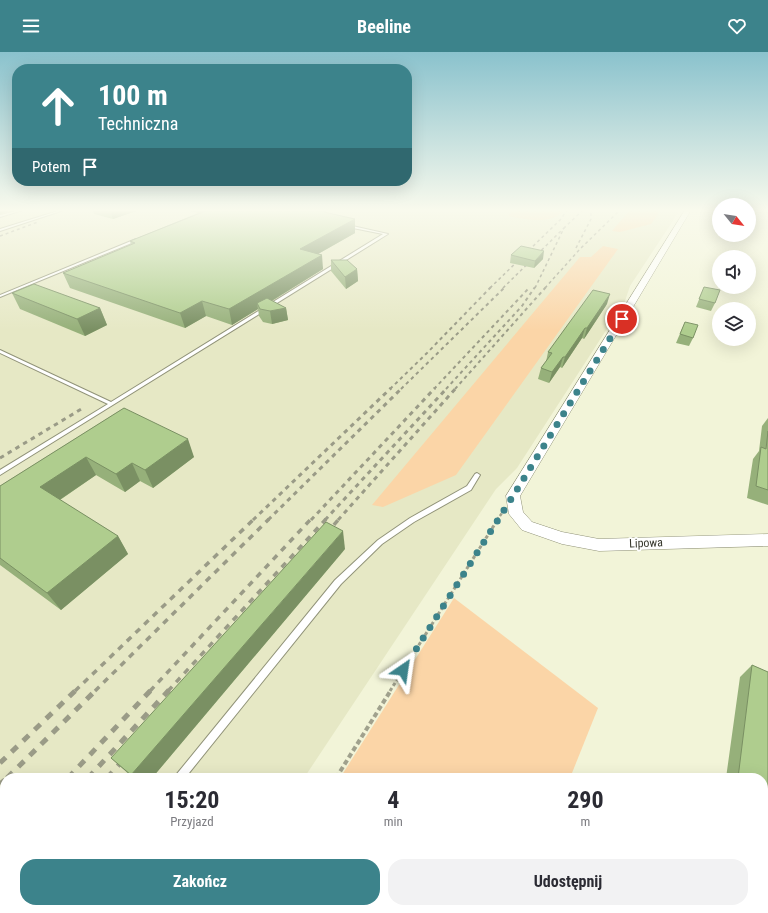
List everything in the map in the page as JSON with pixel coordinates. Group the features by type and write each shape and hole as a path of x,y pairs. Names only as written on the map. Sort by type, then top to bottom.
{"street":[{"path":"513,496 663,250"},
{"name":"Lipowa","path":"513,496 516,514 527,526 562,538 599,544 768,540"}],"lane":[{"path":"0,296 111,250"},
{"path":"0,473 360,250"},
{"path":"0,351 112,404"},
{"path":"184,773 338,582 380,542 412,520 469,488 477,475"}],"path":[{"path":"339,773 513,496"}],"shaded area":[{"path":"0,250 654,250 630,286 625,301 517,468 496,489 307,773 0,773"},
{"path":"598,250 617,250 456,475 383,507 372,505 580,257 591,257"},
{"path":"454,598 598,708 572,773 343,773"}],"building":[{"path":"118,250 304,250 322,255 229,309 202,301 180,313 63,273"},
{"path":"516,250 544,251 535,261 511,255"},
{"path":"331,260 347,260 357,269 345,277"},
{"path":"34,284 100,308 77,319 12,293"},
{"path":"704,287 712,288 712,294 718,294 715,302 699,299"},
{"path":"593,290 610,294 587,328 585,328 565,357 563,357 552,372 541,368 552,353 548,352"},
{"path":"267,298 286,308 270,311 260,309 257,303"},
{"path":"685,322 698,325 693,338 680,334"},
{"path":"124,408 188,439 145,470 132,463 116,474 86,457 40,487 118,536 47,593 0,558 0,486"},
{"path":"768,431 768,490 756,486 761,447 766,449"},
{"path":"326,522 343,531 133,773 129,773 111,758"},
{"path":"752,665 768,672 768,773 739,773"}],"railway":[{"path":"491,287 529,250"},
{"path":"503,288 541,250"},
{"path":"535,288 553,250"},
{"path":"545,288 579,250"},
{"path":"390,389 491,287"},
{"path":"401,389 505,287"},
{"path":"446,389 522,306 535,287"},
{"path":"455,389 546,287"},
{"path":"434,389 528,289"},
{"path":"253,520 391,388"},
{"path":"268,520 402,388"},
{"path":"311,520 435,388"},
{"path":"325,520 447,388"},
{"path":"338,520 456,388"},
{"path":"0,458 83,408"},
{"path":"75,691 254,519"},
{"path":"95,691 269,519"},
{"path":"150,691 311,519"},
{"path":"168,691 326,519"},
{"path":"326,534 339,519"},
{"path":"0,763 76,690"},
{"path":"12,773 96,690"},
{"path":"73,773 151,690"},
{"path":"93,773 169,690"},
{"path":"112,773 126,757"}],"route":[{"path":"403,670 513,496 622,319"}]}
